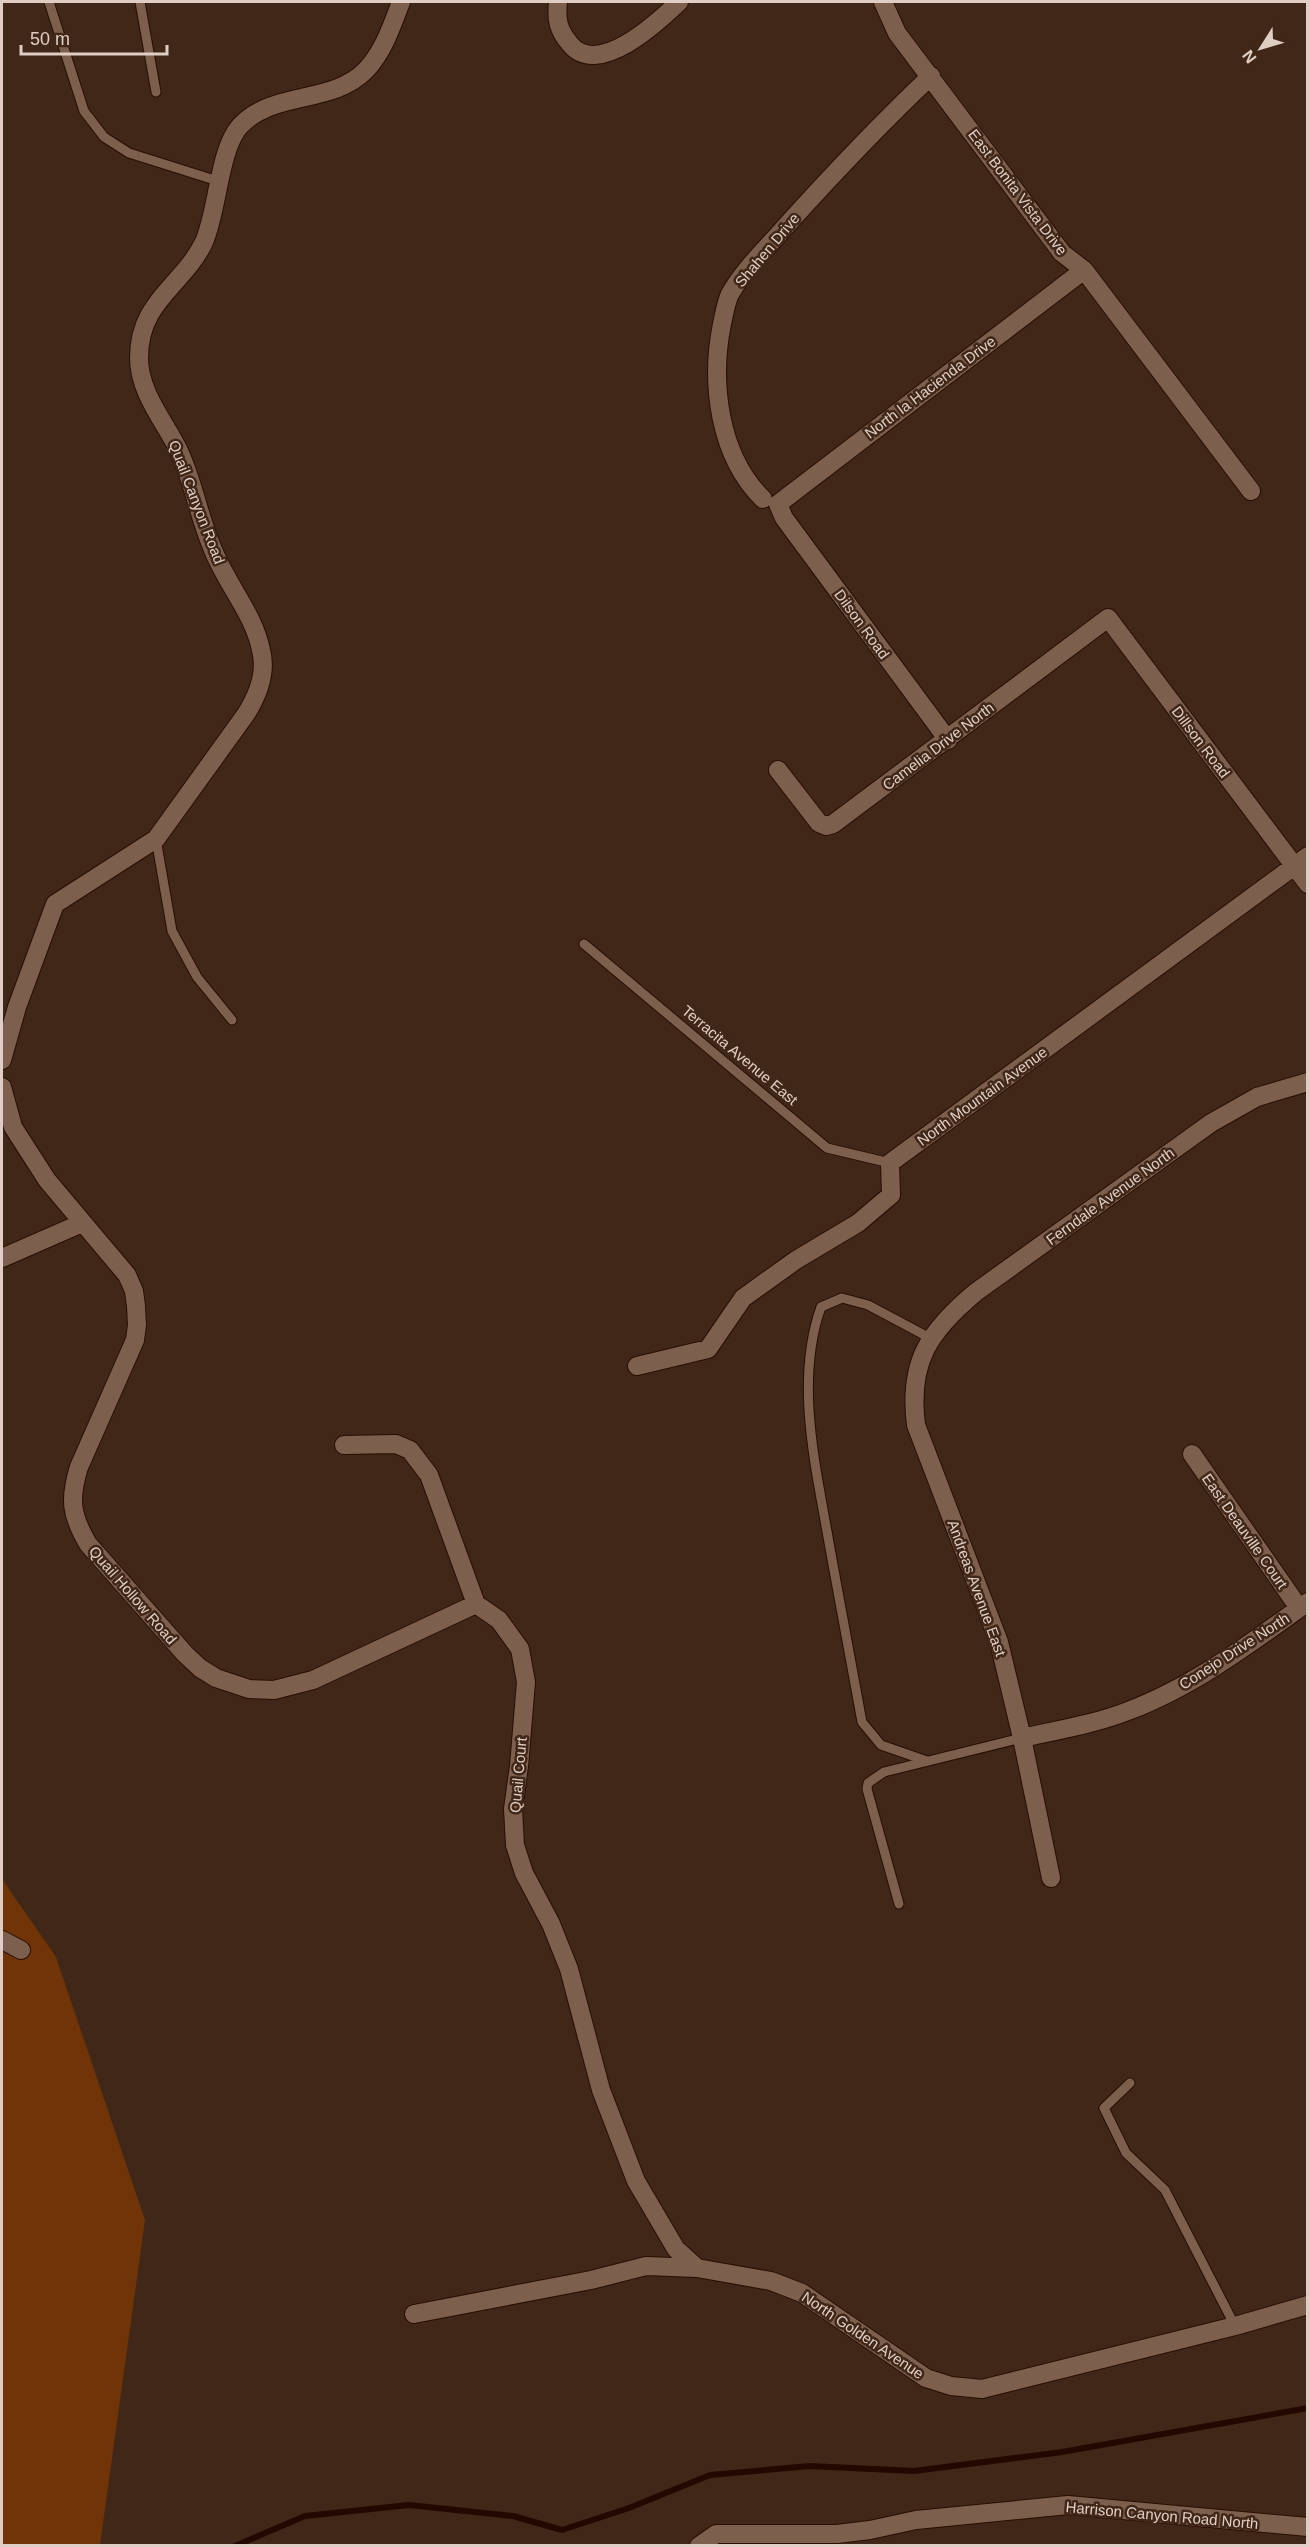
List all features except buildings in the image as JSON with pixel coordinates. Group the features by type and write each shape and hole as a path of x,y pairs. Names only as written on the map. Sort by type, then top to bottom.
{"street":[{"name":"Quail Canyon Road","path":"2,1060 17,1007 55,904 156,839 256,699 262,678 261,649 253,628 215,555 202,525 183,459 149,397 142,379 139,361 144,331 152,310 162,294 200,249 210,228 228,145 239,126 262,108 319,94 354,79 366,70 384,44 401,2"},
{"path":"558,2 556,20 572,48 596,54 631,42 680,2"},
{"name":"East Bonita Vista Drive","path":"883,2 897,33 1062,253 1084,270 1251,490"},
{"name":"Shahen Drive","path":"771,503 750,486 730,448 724,428 718,382 718,358 719,337 729,295 748,269 881,122 931,76"},
{"name":"North la Hacienda Drive","path":"771,503 780,501 1084,270"},
{"name":"Dilson Road","path":"771,503 948,740"},
{"name":"Camelia Drive North","path":"778,770 819,822 826,826 833,824 1108,618"},
{"name":"Dillson Road","path":"1108,618 1301,861 1308,884"},
{"name":"North Mountain Avenue","path":"890,1163 1301,861"},
{"name":"Ferndale Avenue North","path":"930,1338 948,1315 976,1292 1211,1123 1257,1097 1308,1082"},
{"name":"Quail Hollow Road","path":"2,1087 13,1127 47,1180 109,1251 127,1275 134,1291 137,1324 135,1340 79,1467 73,1485 72,1503 79,1528 88,1544 185,1654 216,1678 249,1689 274,1690 313,1680 476,1604"},
{"path":"638,1366 708,1349 743,1298 796,1260 858,1223 891,1195 890,1163"},
{"path":"2,1258 82,1222"},
{"name":"Andreas Avenue East","path":"930,1338 917,1373 913,1399 916,1425 999,1642 1022,1738 1051,1878"},
{"path":"344,1445 396,1444 410,1450 420,1461 429,1475 476,1604"},
{"name":"East Deauville Court","path":"1192,1454 1303,1605"},
{"name":"Quail Court","path":"476,1604 499,1620 520,1649 526,1682 513,1809 514,1845 551,1924 568,1969 601,2090 636,2181 676,2249 697,2268"},
{"name":"Conejo Drive North","path":"1022,1738 1128,1711 1181,1687 1228,1659 1303,1605"},
{"path":"2,1940 21,1950"},
{"name":"North Golden Avenue","path":"414,2314 591,2280 646,2266 697,2268 771,2281 802,2293 926,2378 951,2386 982,2389 1235,2326 1308,2305"},
{"name":"Harrison Canyon Road North","path":"699,2546 716,2534 837,2534 870,2530 916,2520 1068,2505 1308,2527"}],"lane":[{"path":"49,2 84,111 104,137 129,153 221,182"},
{"path":"140,2 156,92"},
{"path":"156,839 172,931 197,977 232,1020"},
{"name":"Terracita Avenue East","path":"584,944 827,1148 890,1163"},
{"path":"927,1761 881,1745 862,1722 812,1446 808,1378 814,1327 821,1306 842,1298 868,1305 930,1338"},
{"path":"899,1904 867,1789 868,1783 884,1772 1022,1738"},
{"path":"1130,2083 1104,2108 1126,2153 1165,2190 1235,2326"}],"shaded area":[{"path":"2,1879 56,1957 145,2220 100,2545 2,2545"}],"waterway":[{"path":"235,2546 305,2516 409,2505 513,2516 562,2530 629,2508 710,2475 810,2466 914,2471 1062,2452 1308,2408"}]}
